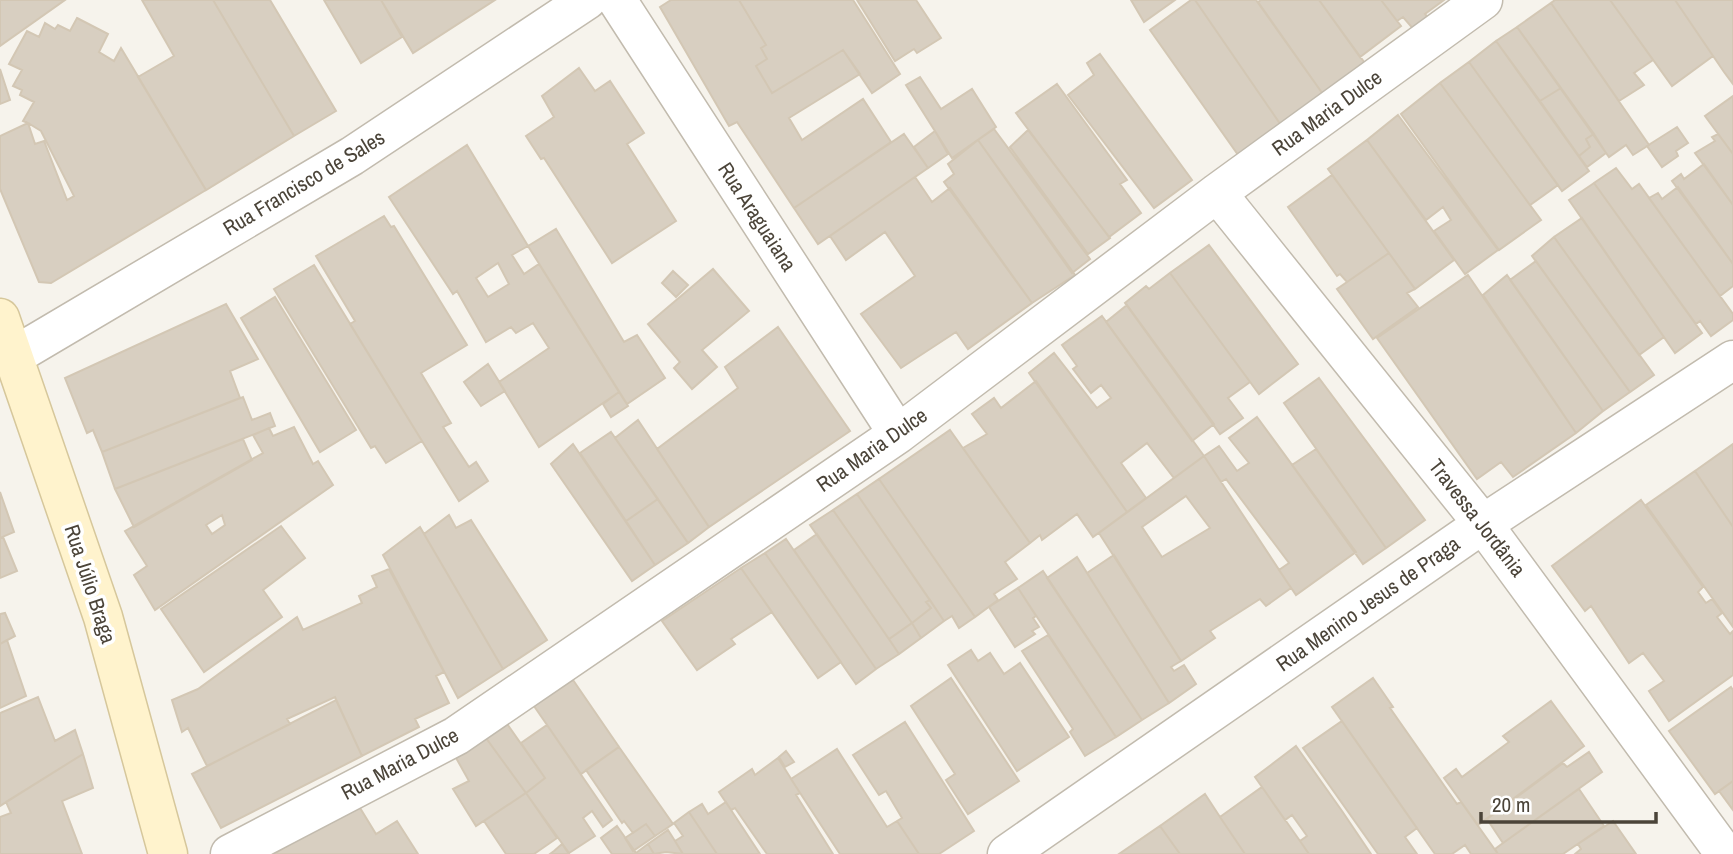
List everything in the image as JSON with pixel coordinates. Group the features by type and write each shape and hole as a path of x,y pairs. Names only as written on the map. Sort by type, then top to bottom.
{"street":[{"name":"Rua Francisco de Sales","path":"14,356 352,156 587,0"},
{"name":"Rua Araguaiana","path":"617,0 898,434"},
{"name":"Rua Maria Dulce","path":"230,854 456,736 898,434 1217,192 1483,0"},
{"name":"Travessa Jordânia","path":"1217,192 1483,524 1725,854"},
{"name":"Rua Júlio Braga","path":"0,318 103,617 168,854"},
{"name":"Rua Menino Jesus de Praga","path":"1007,854 1483,524 1733,360"}],"building":[{"path":"0,0 65,0 0,46"},
{"path":"142,0 213,0 294,136 206,190 138,77 174,56"},
{"path":"213,0 270,0 336,111 294,136"},
{"path":"324,0 381,0 402,37 361,63"},
{"path":"381,0 495,0 413,53"},
{"path":"671,0 739,0 766,45 761,48 767,59 756,66 772,93 843,50 860,74 789,118 802,140 863,99 891,142 794,208 737,122 729,126 660,7"},
{"path":"739,0 853,0 900,74 872,93 843,50 772,93 756,66 767,59 761,48 766,45"},
{"path":"857,0 916,0 941,38 917,53 914,49 895,61"},
{"path":"1131,0 1175,0 1144,22"},
{"path":"1191,0 1195,0 1283,128 1241,159 1150,30"},
{"path":"1195,0 1256,0 1325,97 1283,128"},
{"path":"1319,0 1367,66 1325,97 1258,2"},
{"path":"1319,0 1381,0 1401,26 1360,57"},
{"path":"1381,0 1444,0 1425,14 1430,20 1415,31 1403,17 1397,21"},
{"path":"1555,0 1610,0 1653,60 1634,73 1644,85 1619,101 1551,3"},
{"path":"1610,0 1675,0 1713,56 1672,86"},
{"path":"1675,0 1733,0 1733,84 1724,72"},
{"path":"1551,3 1649,145 1633,155 1626,145 1609,157 1517,27"},
{"path":"77,18 108,34 99,52 114,61 121,48 206,190 51,283 39,282 0,189 0,136 28,123 23,121 34,102 20,95 22,90 13,86 22,70 9,64 27,31 39,37 45,23 55,29 58,25 70,31","holes":["28,123 41,131 74,196 67,200 44,141 35,144"]},
{"path":"1517,27 1561,88 1540,101 1496,41"},
{"path":"1496,41 1589,171 1562,191 1469,62"},
{"path":"1100,54 1192,180 1154,208 1068,95 1094,75 1087,63"},
{"path":"1469,62 1558,185 1530,205 1440,83"},
{"path":"579,68 595,91 610,81 644,133 627,144 676,221 612,263 544,158 541,159 526,136 554,117 542,96"},
{"path":"0,69 10,100 0,104"},
{"path":"920,77 941,109 972,89 996,127 952,158 906,85"},
{"path":"1440,83 1541,220 1499,250 1401,114"},
{"path":"1057,84 1127,180 1120,184 1141,213 1109,237 1016,113"},
{"path":"1561,88 1594,134 1586,139 1590,147 1579,156 1540,101"},
{"path":"1733,96 1733,154 1705,116"},
{"path":"1398,115 1498,250 1465,274 1434,231 1451,220 1443,207 1426,220 1367,140"},
{"path":"1677,127 1688,143 1676,151 1678,156 1662,167 1647,146"},
{"path":"994,129 1090,259 1072,273 978,140"},
{"path":"1028,130 1110,238 1088,254 1010,147"},
{"path":"935,131 948,154 928,168 914,147"},
{"path":"904,134 928,168 818,244 794,208"},
{"path":"1594,134 1606,153 1587,167 1579,156 1590,147 1586,139"},
{"path":"1718,134 1733,154 1733,205 1695,153 1715,141 1712,137"},
{"path":"978,140 1075,275 1032,303 944,182 954,174 948,164"},
{"path":"1367,140 1454,260 1415,289 1328,169"},
{"path":"467,145 528,246 512,255 524,274 539,264 619,392 539,447 499,382 549,348 533,323 516,333 511,327 486,342 457,291 453,294 389,197","holes":["498,263 509,284 488,297 476,278"]},
{"path":"1704,164 1733,205 1733,264 1672,181 1681,174 1684,179"},
{"path":"1616,168 1632,189 1639,184 1733,314 1733,320 1711,336 1700,321 1696,324 1594,183"},
{"path":"1332,175 1389,253 1347,282 1340,274 1337,276 1288,207"},
{"path":"915,177 932,202 950,188 1032,303 968,349 956,332 901,368 861,314 915,276 885,232 846,260 830,236"},
{"path":"1594,183 1702,333 1675,353 1569,200"},
{"path":"1678,187 1733,264 1733,286 1720,296 1649,198 1658,193 1662,199"},
{"path":"384,216 391,227 394,226 467,345 421,373 451,423 443,427 469,467 476,462 488,481 459,501 350,324 355,321 316,256"},
{"path":"1582,218 1664,337 1639,355 1554,237"},
{"path":"556,229 624,342 637,335 665,378 627,404 528,246"},
{"path":"1554,237 1654,375 1630,392 1532,256"},
{"path":"1209,245 1298,364 1259,394 1170,273"},
{"path":"1389,253 1415,289 1407,293 1418,307 1373,339 1337,289"},
{"path":"1536,261 1630,392 1603,411 1510,280"},
{"path":"314,265 422,441 386,463 375,446 371,448 274,289"},
{"path":"713,269 749,311 702,350 717,367 692,389 674,368 680,362 648,324"},
{"path":"673,271 688,285 676,297 662,283"},
{"path":"1170,273 1250,382 1228,398 1243,418 1220,434 1125,303 1146,286 1149,289"},
{"path":"1468,275 1576,433 1513,477 1501,462 1477,479 1377,338"},
{"path":"1507,275 1603,411 1576,433 1483,295"},
{"path":"275,297 356,430 320,452 241,318"},
{"path":"226,304 258,359 230,371 240,398 102,452 93,430 87,433 65,378"},
{"path":"1127,305 1214,424 1192,441 1106,322"},
{"path":"1102,316 1204,456 1174,478 1147,443 1121,463 1146,498 1127,512 1029,373 1054,353 1097,408 1111,398 1101,385 1091,393 1073,369 1077,366 1062,345"},
{"path":"778,327 850,431 709,527 657,449 738,388 725,367"},
{"path":"488,364 505,391 481,406 464,382"},
{"path":"1319,378 1425,520 1386,548 1284,403"},
{"path":"1036,381 1127,512 1093,537 1077,514 1042,540 1040,535 1030,543 963,448 987,434 972,414 994,398 1001,408"},
{"path":"619,392 628,406 611,417 603,404"},
{"path":"243,397 252,420 270,413 275,426 115,489 102,452"},
{"path":"1257,417 1356,552 1296,595 1279,570 1289,563 1226,479 1221,482 1204,456 1219,446 1237,471 1249,463 1229,438"},
{"path":"638,420 709,527 688,543 615,438"},
{"path":"294,427 313,464 318,461 333,485 155,610 134,575 147,566 125,531 263,453 253,435 269,428 273,436","holes":["222,515 225,525 212,534 206,525"]},
{"path":"950,430 1030,543 1005,562 1017,579 994,594 998,600 975,617 879,479"},
{"path":"611,432 658,499 626,521 580,453"},
{"path":"243,439 252,460 134,527 115,489"},
{"path":"573,444 655,565 632,581 551,464"},
{"path":"1733,444 1733,527 1695,471"},
{"path":"1316,449 1386,548 1363,564 1292,465"},
{"path":"1204,456 1291,588 1266,606 1260,599 1210,631 1215,638 1181,661 1099,533","holes":["1186,496 1210,528 1162,557 1142,527"]},
{"path":"1695,471 1733,527 1733,627 1646,505"},
{"path":"879,479 975,617 959,628 952,616 944,621 857,494"},
{"path":"0,492 14,532 0,538"},
{"path":"857,494 930,600 926,602 931,608 912,623 833,510"},
{"path":"658,499 688,543 655,565 626,521"},
{"path":"1641,500 1703,587 1698,592 1706,603 1712,599 1722,613 1717,617 1730,634 1733,631 1733,675 1669,721 1649,691 1664,681 1643,653 1629,663 1591,606 1585,611 1552,566"},
{"path":"833,510 912,623 889,639 810,525"},
{"path":"449,515 456,528 471,520 547,640 503,669 424,534"},
{"path":"281,526 305,558 263,590 282,617 204,672 161,609"},
{"path":"420,527 503,669 458,698 383,555"},
{"path":"817,534 899,654 876,669 794,550"},
{"path":"3,537 17,571 0,578 0,538"},
{"path":"786,539 876,669 856,684 765,553"},
{"path":"765,553 841,662 818,678 741,568"},
{"path":"1114,555 1181,661 1171,667 1174,671 1184,665 1196,684 1169,703 1087,573"},
{"path":"1077,557 1169,703 1142,720 1047,578"},
{"path":"741,568 772,612 731,639 735,644 697,670 662,621"},
{"path":"389,569 444,672 436,676 449,703 415,719 419,727 362,756 335,697 287,719 290,724 207,766 188,728 182,732 172,700 198,689 297,617 303,630 362,603 359,596 377,587 372,576"},
{"path":"1043,571 1142,720 1116,737 1018,588"},
{"path":"1018,588 1036,616 1033,618 1039,627 1032,631 1035,634 1015,647 989,607"},
{"path":"930,600 944,621 921,638 912,623 931,608 926,602"},
{"path":"5,613 15,636 0,644 0,614"},
{"path":"912,623 921,638 899,654 889,639"},
{"path":"1048,635 1116,737 1085,756 1070,732 1073,729 1022,651"},
{"path":"7,640 26,696 0,708 0,644"},
{"path":"971,650 978,661 990,653 1004,674 1020,663 1069,737 1017,771 948,665"},
{"path":"951,678 1019,781 968,814 946,780 955,774 911,706"},
{"path":"1373,678 1393,707 1390,708 1457,804 1461,802 1498,854 1471,854 1465,845 1452,854 1435,854 1332,707"},
{"path":"573,680 619,747 581,774 534,706"},
{"path":"1731,687 1733,781 1715,794 1669,731"},
{"path":"38,697 55,741 75,730 83,754 0,806 0,713"},
{"path":"336,700 362,756 221,828 192,774"},
{"path":"1551,701 1584,746 1478,825 1444,778 1456,769 1462,777 1509,742 1503,736"},
{"path":"503,718 545,778 526,793 486,738"},
{"path":"1342,721 1417,828 1405,837 1417,854 1378,854 1303,748"},
{"path":"905,722 974,831 939,854 919,854 897,821 902,818 886,791 879,795 853,755"},
{"path":"547,725 612,820 603,827 592,811 583,818 595,836 569,853 526,793 545,778 521,743"},
{"path":"486,738 526,793 476,826 453,789 469,781 455,756"},
{"path":"1296,746 1371,854 1309,854 1300,841 1307,836 1292,815 1285,820 1255,777"},
{"path":"619,747 673,824 655,836 646,824 633,833 624,821 622,823 586,770"},
{"path":"837,749 887,827 897,821 919,854 840,854 791,779"},
{"path":"786,751 794,762 785,767 779,757"},
{"path":"1589,752 1602,772 1503,843 1487,819 1563,763 1567,767"},
{"path":"83,754 93,788 62,801 82,854 0,854 0,817 11,813 6,802"},
{"path":"778,758 800,793 796,795 833,854 767,854 735,808 731,810 719,792 752,769 755,775"},
{"path":"1733,781 1733,810 1719,791"},
{"path":"1262,787 1309,854 1245,854 1220,817"},
{"path":"1579,789 1604,826 1563,854 1498,854 1495,849"},
{"path":"526,793 557,838 534,854 506,854 484,821"},
{"path":"1205,794 1245,854 1180,854 1160,826"},
{"path":"726,802 760,854 717,854 689,812 702,804 708,814"},
{"path":"357,803 376,834 397,821 418,854 274,854"},
{"path":"689,812 717,854 683,854 675,841 683,836 674,823"},
{"path":"1613,821 1636,854 1575,854 1581,849 1578,844"},
{"path":"646,824 655,836 633,851 625,838"},
{"path":"617,826 636,853 612,854 601,838"},
{"path":"1160,826 1180,854 1119,854"},
{"path":"668,830 683,854 654,854 648,844"},
{"path":"562,844 569,854 550,854 554,851"},
{"path":"648,844 654,854 634,854 636,853"}]}
